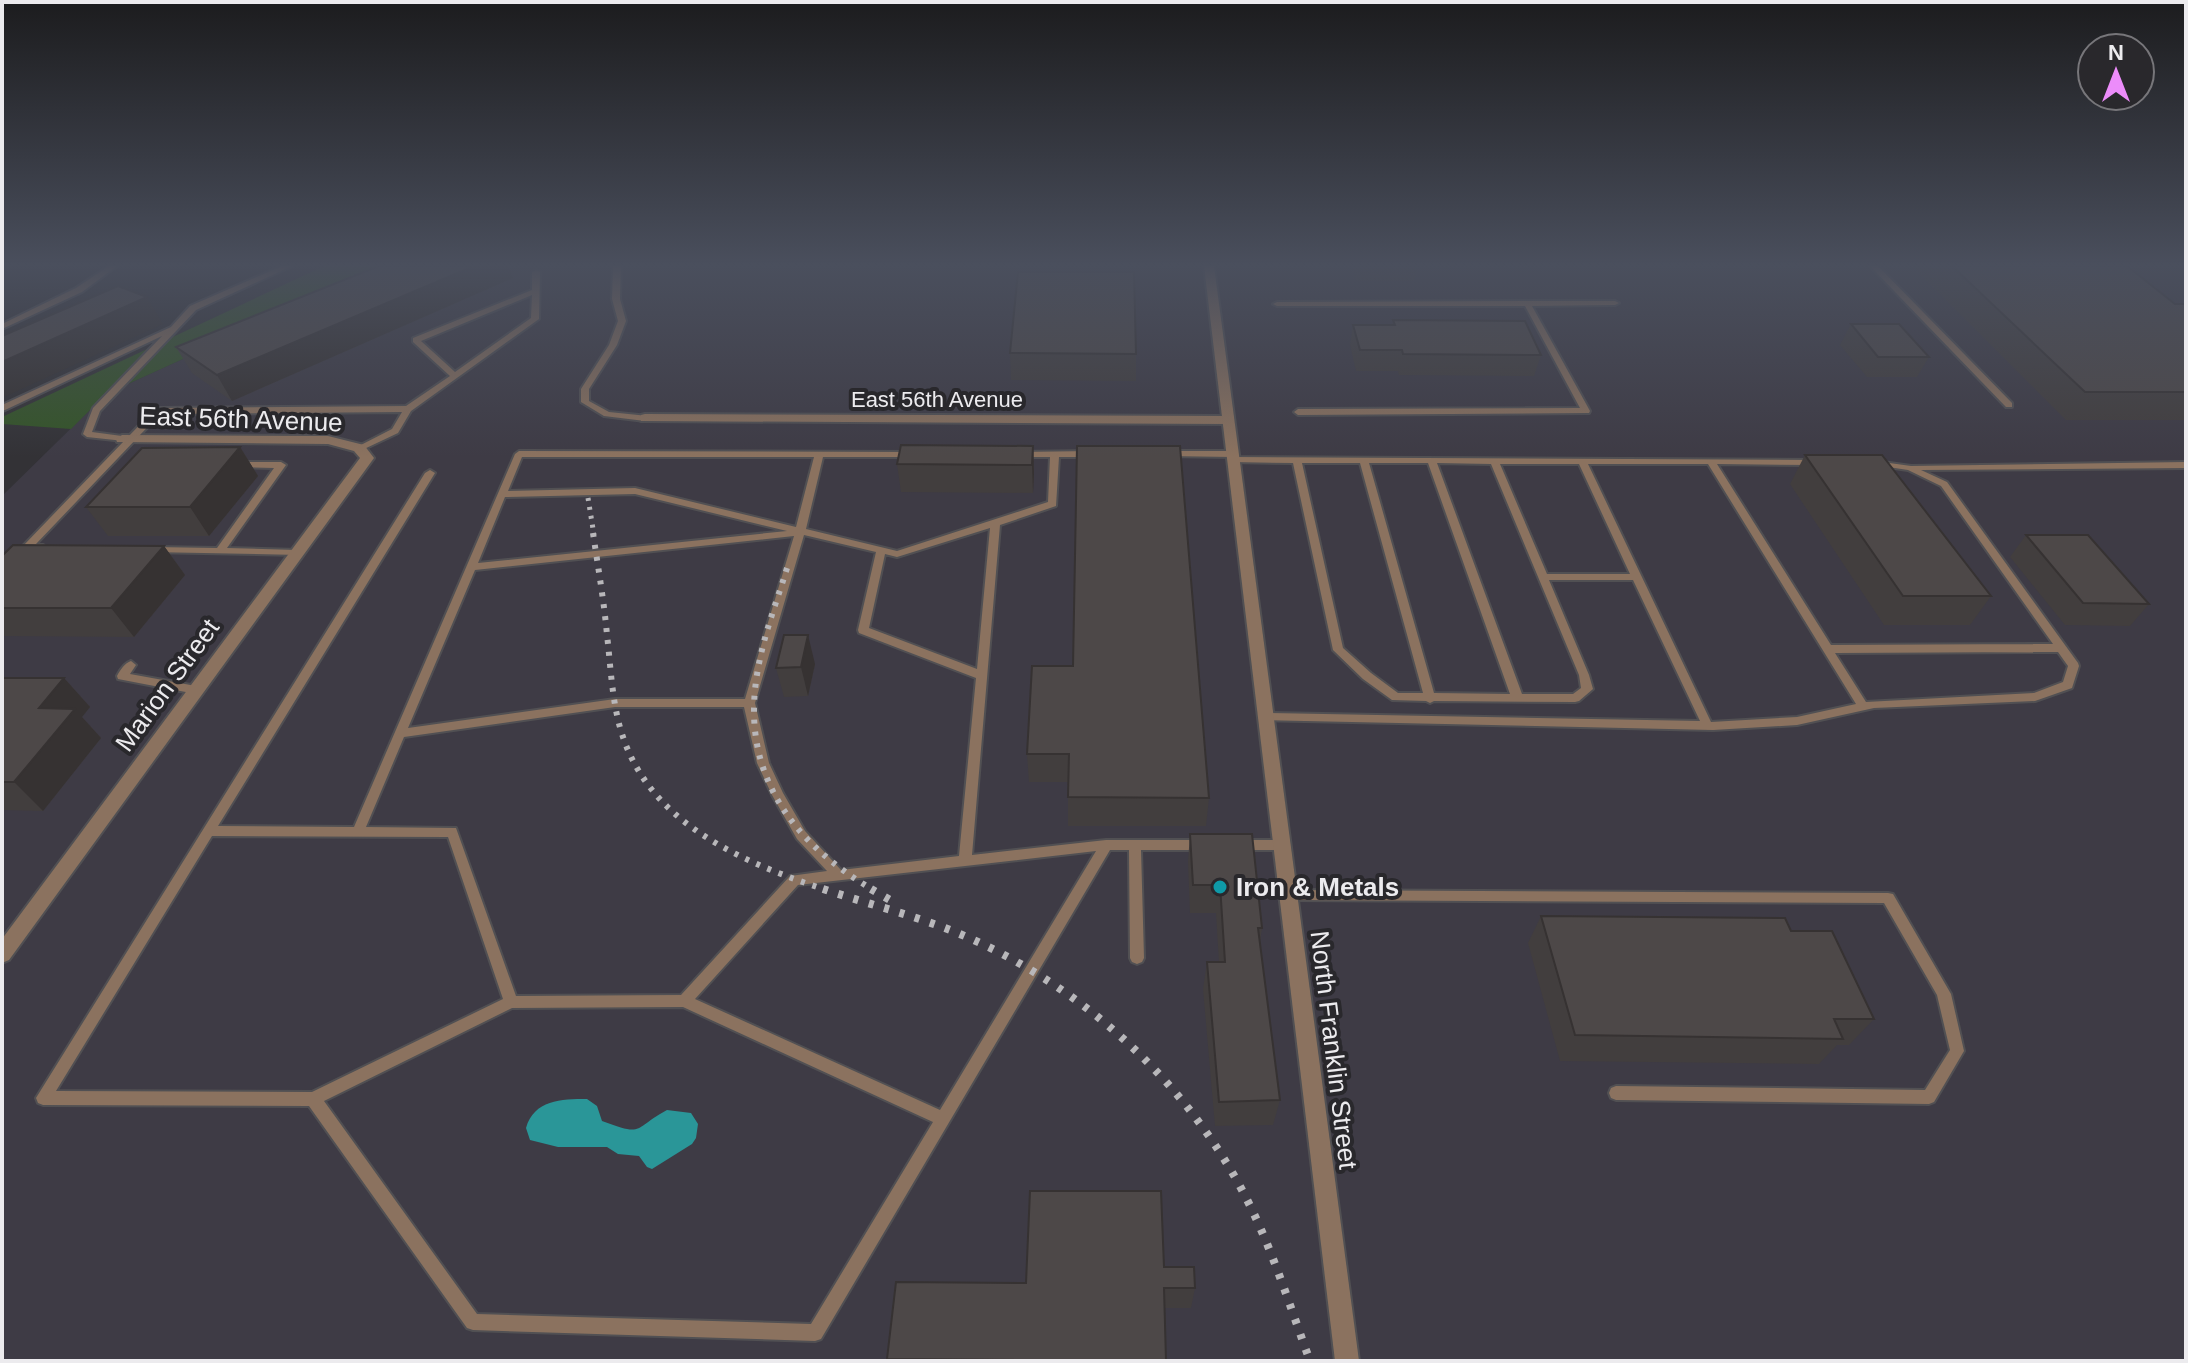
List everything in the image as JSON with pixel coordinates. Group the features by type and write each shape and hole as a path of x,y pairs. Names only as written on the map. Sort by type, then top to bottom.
{"street":[{"name":"North Franklin Street","path":"1217,330 1347,1361"},
{"name":"East 56th Avenue","path":"645,418 1228,420"},
{"name":"East 56th Avenue","path":"127,439 328,440 359,448"},
{"name":"Marion Street","path":"2,954 367,458 359,448"}],"lane":[{"path":"2,408 171,330"},
{"path":"127,439 87,434 96,410 175,330"},
{"path":"441,330 416,340 455,376"},
{"path":"359,448 395,431 408,409 520,330"},
{"path":"619,330 613,345 585,389 585,402 607,414 645,418"},
{"path":"1298,412 1586,411 1542,330"},
{"path":"1936,330 2009,405"},
{"path":"57,547 27,547 107,466 127,439 158,411 408,409"},
{"path":"358,832 519,454 929,454"},
{"path":"819,454 800,532 749,703 763,763 778,795 801,835 838,875"},
{"path":"1007,454 1099,454"},
{"path":"502,494 635,491 897,554 1053,504 1055,454"},
{"path":"1159,454 1297,460 1821,462"},
{"path":"1297,460 1338,650 1396,697 1575,698 1587,689 1584,675 1494,461"},
{"path":"1364,460 1430,699"},
{"path":"1432,461 1518,699"},
{"path":"1582,461 1707,725"},
{"path":"1711,462 1863,706"},
{"path":"1868,462 1910,468 2186,465"},
{"path":"220,551 281,465 234,465"},
{"path":"107,466 123,466"},
{"path":"1266,717 1707,725 1797,721 1863,706 2035,697 2068,685 2074,666 1944,484 1910,468"},
{"path":"430,473 43,1098 313,1099 511,1002 684,1001 943,1119"},
{"path":"965,860 995,523"},
{"path":"471,567 800,532"},
{"path":"146,550 297,553"},
{"path":"881,551 863,630 980,675"},
{"path":"1543,577 1637,577"},
{"path":"1827,649 2061,648"},
{"path":"131,665 122,676 196,690"},
{"path":"400,733 615,703 749,703"},
{"path":"208,831 452,832 511,1002"},
{"path":"313,1099 473,1322 815,1333 1106,845"},
{"path":"684,1001 795,880 1106,845 1282,845"},
{"path":"1135,845 1137,958"},
{"path":"1289,895 1888,898 1944,994 1957,1051 1929,1097 1616,1093"}],"shaded area":[{"path":"247,330 2186,330 2186,1361 2,1361 2,496 106,394"}],"green space":[{"path":"188,330 247,330 106,394 71,429 2,424 2,417"}],"water":[{"path":"587,1099 597,1106 602,1121 632,1130 667,1110 691,1113 698,1124 696,1138 692,1144 652,1169 639,1156 618,1154 607,1147 558,1147 530,1140 526,1128 535,1112 558,1101"}],"building":[{"path":"17,330 74,330 2,362 2,336"},
{"path":"220,330 324,330 217,375 176,347"},
{"path":"1012,330 1135,330 1136,354 1010,353"},
{"path":"1354,330 1529,330 1541,355 1403,354 1402,350 1360,350"},
{"path":"1856,330 1904,330 1929,357 1878,357"},
{"path":"2019,330 2186,330 2186,392 2085,392"},
{"path":"901,445 1033,446 1032,465 897,464"},
{"path":"1077,446 1180,446 1209,798 1068,797 1069,754 1027,754 1032,666 1073,666"},
{"path":"240,447 190,507 86,507 142,448"},
{"path":"1805,455 1882,455 1991,596 1903,596"},
{"path":"2026,535 2088,535 2149,604 2083,603"},
{"path":"13,545 164,546 111,608 2,608 2,556"},
{"path":"784,635 808,635 801,667 776,668"},
{"path":"2,678 64,678 39,708 75,709 14,782 2,782"},
{"path":"1190,834 1252,834 1262,928 1258,928 1280,1100 1219,1102 1207,962 1225,962 1220,885 1193,885"},
{"path":"1541,916 1785,918 1791,931 1832,931 1874,1019 1834,1019 1843,1039 1575,1035"},
{"path":"1030,1191 1161,1191 1164,1267 1194,1267 1195,1288 1164,1288 1166,1361 887,1359 896,1282 1026,1283"}],"railway":[{"path":"588,498 594,535"},
{"path":"593,533 616,712 637,768 656,795 707,838 767,868 826,890"},
{"path":"787,568 758,669 754,705 756,739 764,770 777,799 795,825 818,849 875,891"},
{"path":"871,889 890,900"},
{"path":"826,890 950,930 1012,959 1097,1016 1135,1050 1171,1087 1230,1169 1262,1232 1310,1361"}],"place":[{"name":"Iron & Metals","path":"1220,887"}]}
